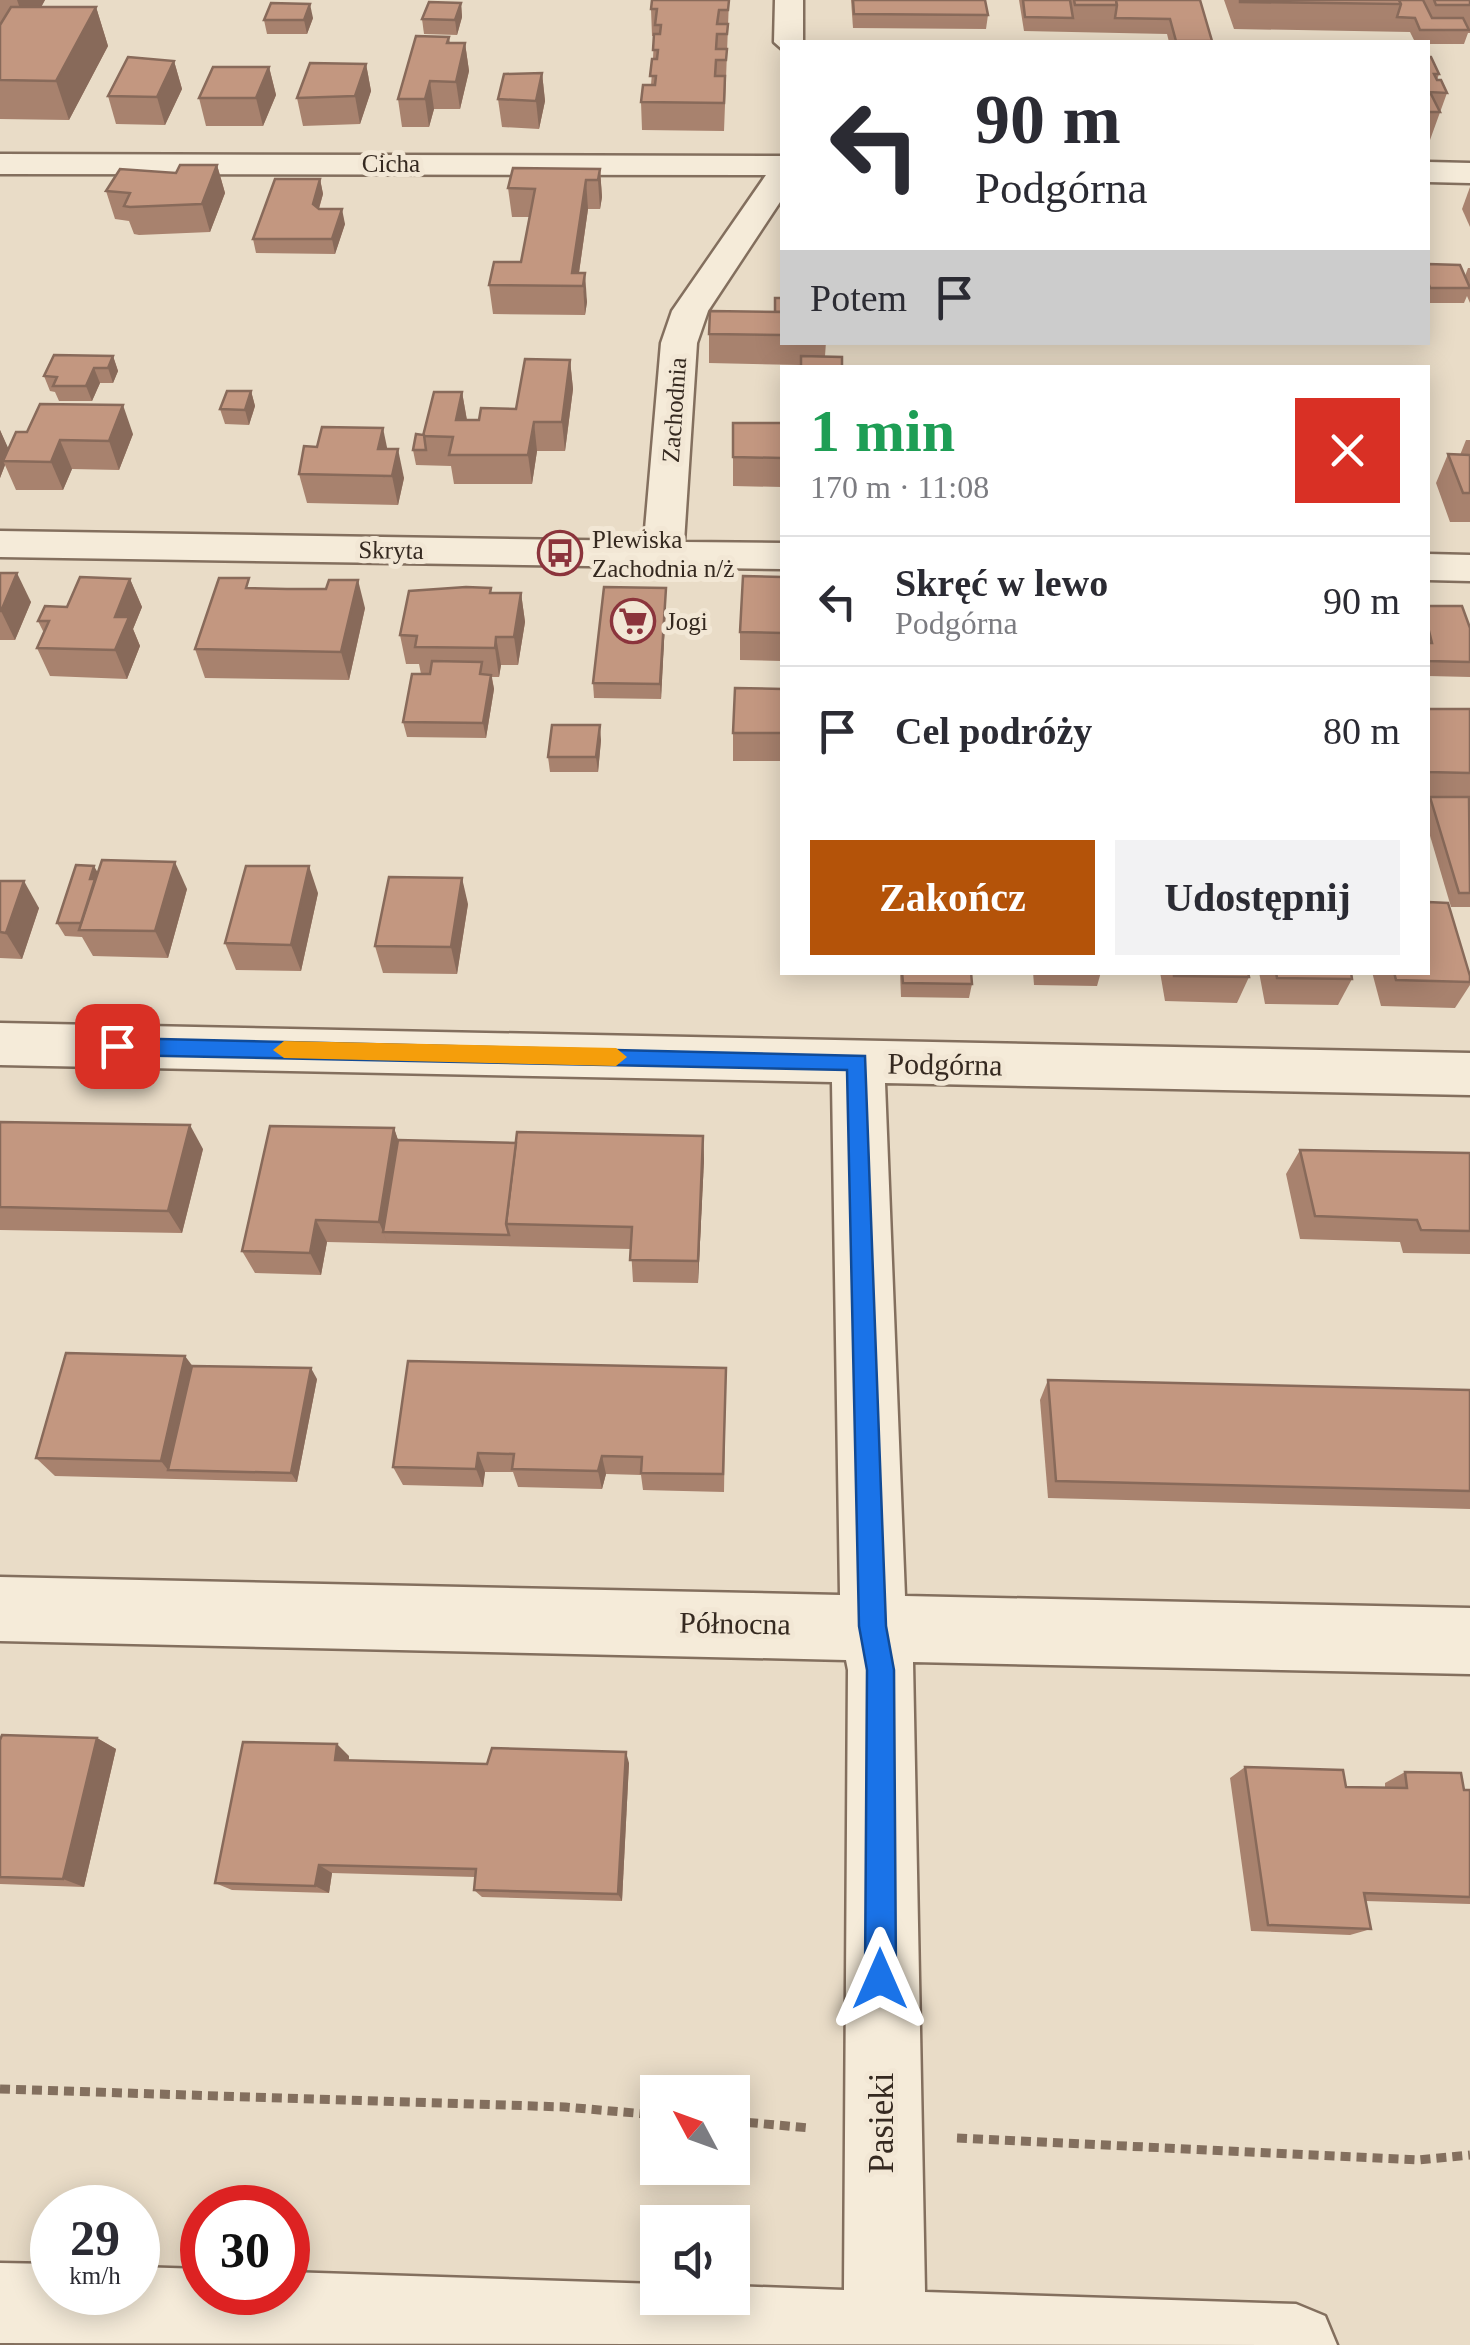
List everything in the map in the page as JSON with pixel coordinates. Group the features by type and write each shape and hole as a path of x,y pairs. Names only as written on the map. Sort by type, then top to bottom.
{"street":[{"path":"789,0 789,40"},
{"name":"Cicha","path":"0,164 780,165"},
{"path":"1430,172 1470,173"},
{"name":"Zachodnia","path":"663,554 679,343 690,311 780,178"},
{"name":"Skryta","path":"0,544 780,556"},
{"path":"1430,567 1470,568"},
{"name":"Podgórna","path":"0,1044 1470,1074"},
{"name":"Pasieki","path":"858,1062 873,1626 880,1670 884,2339"},
{"name":"Północna","path":"0,1609 1470,1641"},
{"path":"0,2304 884,2339 1296,2345"}],"path":[{"path":"0,2089 565,2107 640,2113"},
{"path":"750,2123 880,2134 1418,2160 1470,2155"}],"building":[{"path":"652,0 729,0 728,10 719,10 717,24 728,24 727,34 717,34 716,49 727,49 726,60 716,60 715,76 725,76 724,103 641,102 643,85 655,85 656,76 650,76 652,59 657,59 658,50 653,50 654,34 660,34 661,25 655,25 657,9 651,9"},
{"path":"853,0 985,0 988,15 854,14"},
{"path":"1023,0 1070,0 1073,18 1025,17"},
{"path":"1074,0 1116,0 1117,5 1075,5"},
{"path":"1116,0 1200,0 1212,40 1176,40 1170,19 1115,18"},
{"path":"1399,0 1401,4 1240,2"},
{"path":"1399,0 1423,0 1432,18 1463,18 1469,30 1420,30 1415,18 1397,17"},
{"path":"1434,0 1470,0 1470,5 1436,5"},
{"path":"429,2 461,3 455,20 422,19"},
{"path":"271,3 310,4 304,20 264,20"},
{"path":"11,7 96,7 56,81 0,80 0,25"},
{"path":"416,36 449,37 447,43 465,43 456,82 430,81 425,99 398,99"},
{"path":"128,57 174,61 157,97 108,96"},
{"path":"1430,57 1439,74 1434,74 1447,93 1430,92"},
{"path":"310,63 366,64 355,96 297,98"},
{"path":"213,67 269,67 256,98 199,98"},
{"path":"542,73 536,101 498,99 504,74"},
{"path":"1430,92 1440,112 1430,112"},
{"path":"180,165 217,165 202,204 130,207 124,206 130,193 106,191 120,169 176,173"},
{"path":"513,168 600,169 598,180 586,180 572,273 585,273 583,286 489,285 494,262 521,262 535,189 508,188"},
{"path":"275,179 320,179 313,204 319,209 342,209 332,239 253,239"},
{"path":"1430,264 1460,265 1470,288 1430,288"},
{"path":"775,298 780,298 780,312 775,312"},
{"path":"710,311 780,312 780,335 709,334"},
{"path":"54,355 113,356 108,368 94,368 86,386 53,386 57,377 44,376"},
{"path":"801,356 842,357 842,365 801,365"},
{"path":"525,359 570,360 562,422 534,422 528,455 449,455 453,437 423,436 434,392 462,392 456,420 479,420 481,408 516,409"},
{"path":"227,391 251,391 245,410 220,409"},
{"path":"40,404 123,405 109,441 60,440 51,462 3,461 16,432 27,432"},
{"path":"733,423 780,423 780,458 733,457"},
{"path":"322,427 383,428 378,449 398,449 392,476 299,474 304,446 317,447"},
{"path":"416,434 424,435 426,450 413,450"},
{"path":"1448,454 1470,455 1470,493 1463,493"},
{"path":"0,573 17,573 1,611 0,611"},
{"path":"743,576 780,577 780,633 740,632"},
{"path":"80,577 130,579 115,617 129,617 115,650 37,648 49,621 38,621 45,606 67,607"},
{"path":"219,578 249,578 246,588 287,589 326,589 329,580 358,580 341,652 195,649"},
{"path":"604,587 666,588 660,684 593,683"},
{"path":"491,588 490,593 521,593 514,637 496,637 495,648 415,647 417,636 400,635 409,591"},
{"path":"1430,606 1462,606 1470,628 1470,662 1430,661"},
{"path":"432,661 482,662 480,674 491,675 483,723 403,722 412,674 430,674"},
{"path":"735,688 780,689 780,733 733,733"},
{"path":"1430,709 1470,709 1470,773 1430,772"},
{"path":"552,725 600,725 596,757 548,757"},
{"path":"1430,797 1469,797 1470,893 1459,893"},
{"path":"102,860 175,862 155,931 79,930"},
{"path":"76,865 94,866 90,879 95,879 81,923 57,923"},
{"path":"246,866 309,866 291,945 225,943"},
{"path":"389,877 462,878 451,947 375,946"},
{"path":"0,881 24,881 6,933 0,932"},
{"path":"1430,902 1448,903 1470,982 1396,980 1395,975 1430,975"},
{"path":"902,975 971,975 972,984 903,983"},
{"path":"1249,975 1249,977 1174,976"},
{"path":"1276,975 1351,975 1352,979"},
{"path":"0,1122 190,1125 168,1211 0,1207"},
{"path":"270,1126 394,1128 379,1222 316,1220 310,1253 242,1251"},
{"path":"517,1132 703,1136 698,1261 630,1260 632,1227 506,1224"},
{"path":"398,1140 516,1143 506,1224 509,1235 383,1232"},
{"path":"1300,1150 1470,1153 1470,1231 1421,1230 1417,1220 1315,1216"},
{"path":"66,1353 185,1356 161,1461 36,1458"},
{"path":"408,1361 726,1368 723,1474 641,1473 642,1457 602,1456 598,1471 512,1469 514,1454 478,1453 476,1469 393,1467"},
{"path":"192,1366 311,1368 291,1473 168,1470"},
{"path":"1048,1380 1470,1390 1470,1491 1056,1481"},
{"path":"2,1735 97,1738 63,1879 0,1877"},
{"path":"243,1742 337,1744 335,1760 487,1764 492,1748 626,1752 618,1894 474,1890 476,1869 319,1865 315,1886 215,1883"},
{"path":"1245,1767 1343,1770 1346,1787 1407,1788 1405,1772 1461,1773 1464,1790 1470,1790 1470,1897 1364,1893 1371,1929 1268,1925"}],"slow traffic":[{"path":"284,1050 616,1057"}],"place":[{"name":"Plewiska Zachodnia n/ż","path":"560,553"},
{"name":"Jogi","path":"633,621"}],"route":[{"path":"117,1046 858,1062 873,1626 880,1670 880,1979"}]}
